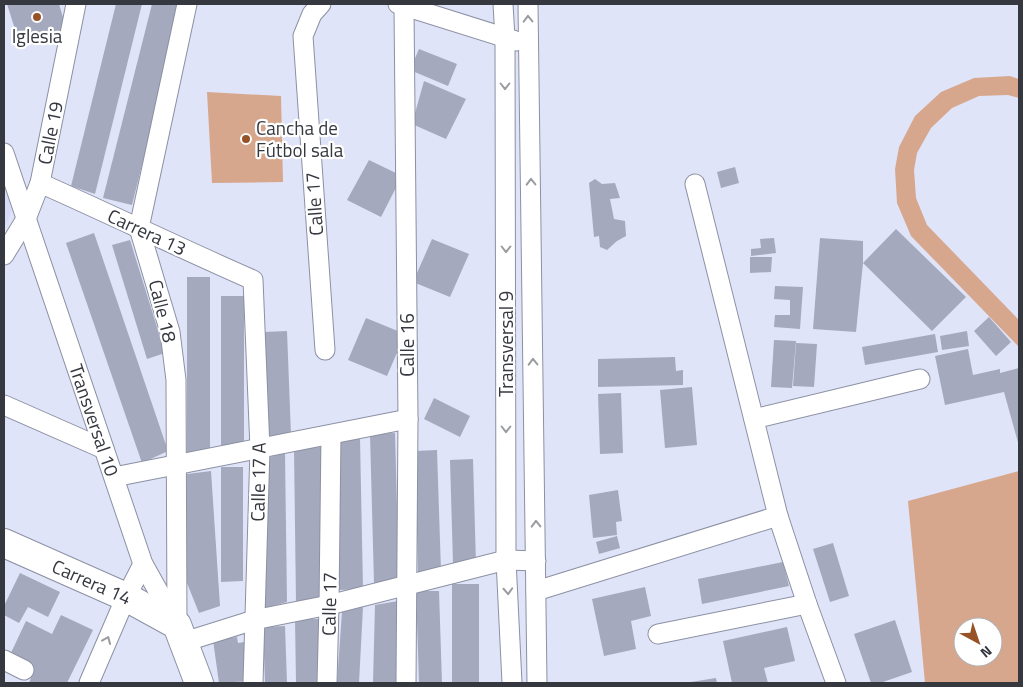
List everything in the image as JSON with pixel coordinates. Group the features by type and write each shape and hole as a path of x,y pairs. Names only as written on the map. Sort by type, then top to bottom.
{"street":[{"name":"Calle 19","path":"4,255 26,219 40,183 76,4"},
{"name":"Calle 18","path":"180,634 176,380 170,332 139,228 187,4"},
{"name":"Calle 17","path":"321,4 312,14 303,36 324,350"},
{"name":"Transversal 9","path":"503,4 505,38 506,560 512,683"},
{"name":"Transversal 9","path":"528,4 537,683"},
{"path":"401,5 528,45"},
{"name":"Calle 16","path":"401,5 408,419 406,683"},
{"name":"Transversal 10","path":"4,153 143,564 180,634 199,683"},
{"name":"Carrera 13","path":"40,183 139,228 162,241 254,280"},
{"path":"695,184 778,516 836,683"},
{"name":"Calle 17 A","path":"253,683 260,449 254,280"},
{"path":"754,419 920,379"},
{"path":"4,405 104,449"},
{"path":"114,477 408,419"},
{"name":"Calle 17","path":"327,683 330,605 331,435"},
{"path":"536,590 778,516"},
{"name":"Carrera 14","path":"4,543 126,597 180,634"},
{"path":"180,634 330,605 506,560 536,561"},
{"path":"89,683 126,597 143,564"},
{"path":"658,634 807,604"},
{"path":"4,660 24,670"}],"shaded area":[{"path":"1010,76 1019,79 1019,98 1008,95 979,96 952,108 931,128 917,153 914,170 916,198 927,225 1019,320 1019,347 911,236 897,203 895,169 899,147 915,116 941,92 974,78"},
{"name":"Cancha de Fútbol sala","path":"207,92 281,96 283,182 212,183"},
{"path":"4,186 12,211 4,228"},
{"path":"1019,471 1019,683 925,683 908,501"}],"building":[{"name":"Iglesia","path":"7,4 59,4 67,31 20,45"},
{"path":"116,4 142,4 95,194 71,186"},
{"path":"152,4 182,4 132,205 103,198"},
{"path":"419,49 457,64 448,86 410,70"},
{"path":"424,81 466,99 446,139 412,124"},
{"path":"369,160 402,176 381,217 347,200"},
{"path":"735,167 739,183 721,188 717,172"},
{"path":"595,179 602,184 615,183 620,198 610,199 614,219 625,221 626,236 607,250 600,247 599,236 594,237 589,183"},
{"path":"896,229 966,297 932,331 863,263"},
{"path":"94,233 168,451 142,463 66,243"},
{"path":"774,238 776,253 751,256 751,249 761,248 760,239"},
{"path":"820,238 863,241 863,263 856,332 813,329"},
{"path":"432,239 469,254 450,297 413,282"},
{"path":"130,240 165,353 147,359 112,245"},
{"path":"750,257 772,257 771,272 750,273"},
{"path":"187,277 210,277 210,456 187,455"},
{"path":"775,286 803,287 800,329 774,327 775,315 790,315 790,300 774,299"},
{"path":"221,296 244,296 244,445 221,445"},
{"path":"989,317 1011,342 996,356 974,331"},
{"path":"366,318 405,334 387,376 348,360"},
{"path":"287,331 291,435 267,436 263,332"},
{"path":"967,331 969,346 942,350 940,336"},
{"path":"935,334 938,352 865,365 862,347"},
{"path":"774,340 796,341 792,388 771,387"},
{"path":"796,343 817,344 814,387 793,386"},
{"path":"968,349 973,375 1000,369 1000,373 1019,368 1019,446 1004,392 945,405 935,356"},
{"path":"675,357 676,371 683,370 683,385 598,387 598,359"},
{"path":"692,387 697,445 665,448 660,390"},
{"path":"621,393 623,453 600,454 598,394"},
{"path":"434,398 470,416 460,437 424,419"},
{"path":"395,433 399,582 374,583 370,434"},
{"path":"360,438 363,589 339,590 336,439"},
{"path":"321,447 323,602 296,603 294,448"},
{"path":"437,450 441,571 418,572 415,451"},
{"path":"285,453 287,602 262,609 266,458"},
{"path":"473,459 476,564 453,564 450,460"},
{"path":"221,467 243,467 243,581 221,582"},
{"path":"211,471 220,606 199,613 187,583 187,474"},
{"path":"618,490 622,521 616,522 617,535 593,538 589,495"},
{"path":"617,536 620,548 599,554 596,542"},
{"path":"833,543 849,596 830,602 813,549"},
{"path":"783,562 789,586 702,604 698,579"},
{"path":"20,573 60,592 48,617 28,607 19,623 4,615 4,606"},
{"path":"452,584 479,584 479,683 452,683"},
{"path":"645,587 651,616 631,621 636,649 604,656 592,599"},
{"path":"416,591 439,591 442,683 419,683"},
{"path":"398,601 397,683 373,683 375,605"},
{"path":"363,607 359,683 337,683 342,612"},
{"path":"61,615 93,630 67,683 29,683 34,670 9,657 26,621 52,634"},
{"path":"295,619 323,619 323,683 296,683"},
{"path":"895,620 912,672 880,683 871,683 854,634"},
{"path":"285,626 287,683 265,683 263,627"},
{"path":"787,627 795,661 764,668 768,683 732,683 723,641"},
{"path":"237,637 238,643 244,642 250,681 219,683 213,640"},
{"path":"716,678 717,683 691,683 691,682"}],"place":[{"name":"Iglesia","path":"37,17"},
{"name":"Cancha de Fútbol sala","path":"246,139"}]}
